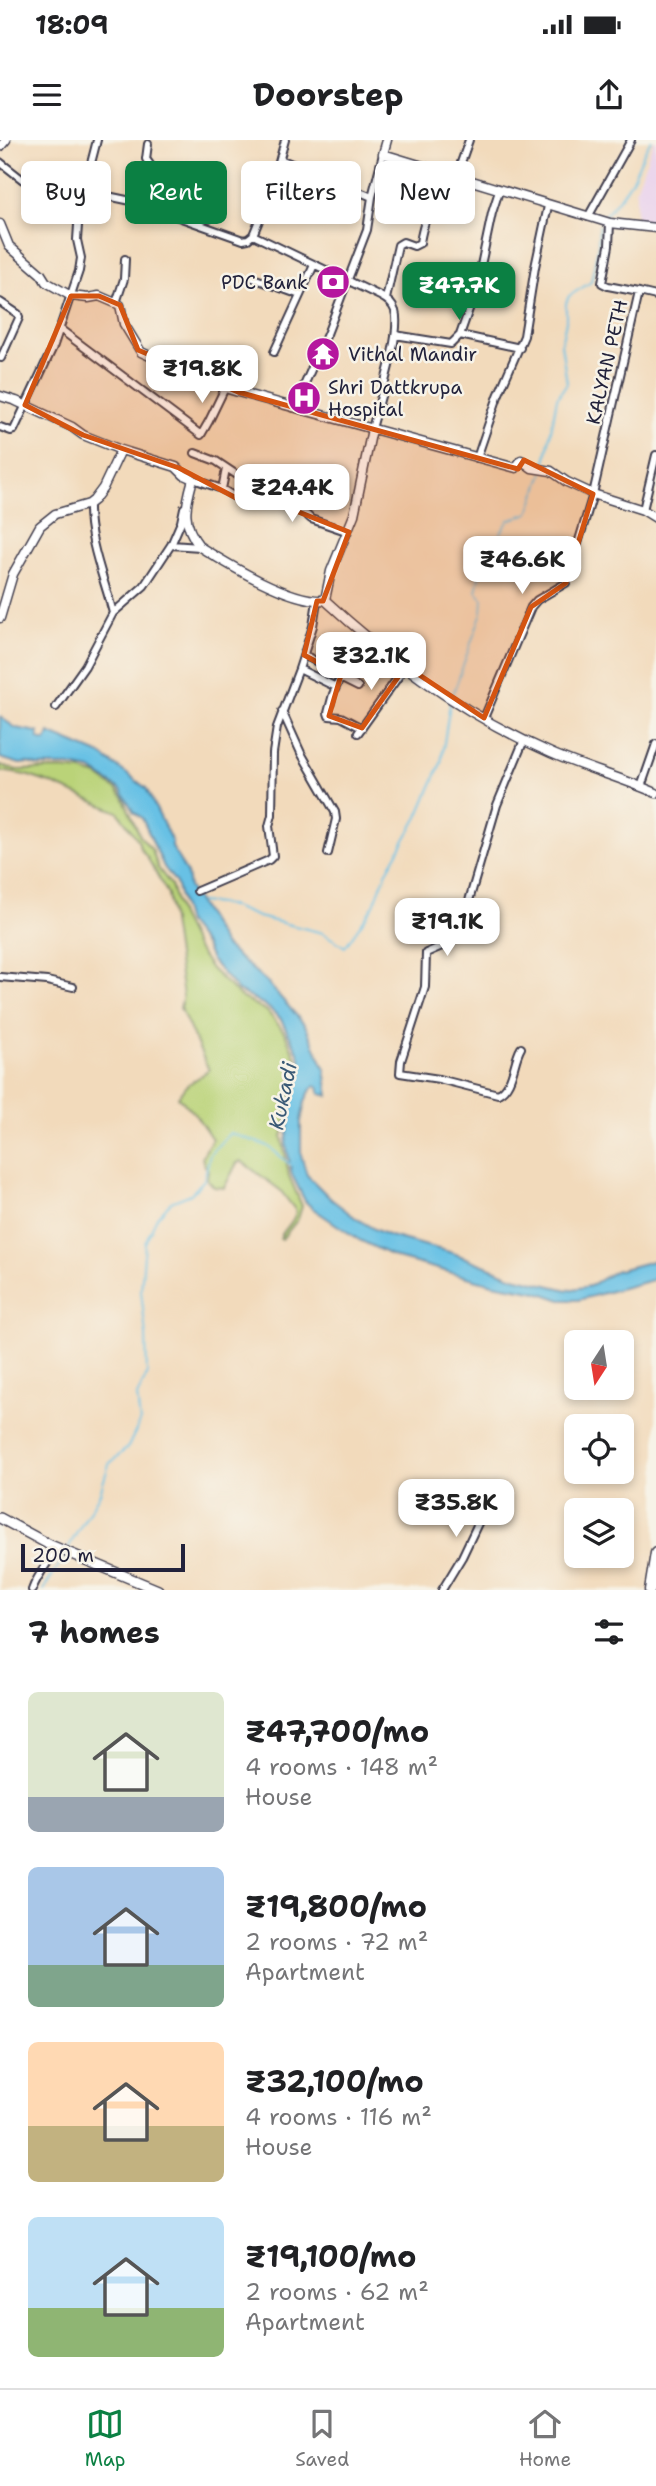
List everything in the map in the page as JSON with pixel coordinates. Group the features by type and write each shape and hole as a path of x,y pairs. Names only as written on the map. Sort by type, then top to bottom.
{"main road":[{"path":"0,1518 64,1551 158,1590"},
{"path":"650,1590 656,1553"}],"street":[{"path":"0,147 6,140"},
{"path":"92,161 97,140"},
{"path":"197,224 243,240 248,239 253,234 285,140"},
{"path":"294,408 327,334 367,230 372,197 387,140"},
{"path":"462,161 469,140"},
{"path":"588,217 631,140"},
{"path":"147,161 148,144"},
{"path":"383,154 406,161"},
{"path":"280,159 372,197"},
{"path":"0,162 21,178"},
{"path":"475,183 610,223 656,228"},
{"path":"395,335 452,344 460,335 476,289 499,191"},
{"path":"477,458 498,396 520,348 548,206"},
{"path":"0,223 9,246 41,274 46,282 71,296 99,296 116,303 122,308 124,324 141,352 181,370 218,382 225,388 477,458 516,468 521,460 524,460 532,468 551,471 593,494 643,510 656,518"},
{"name":"KALYAN PETH","path":"484,718 531,607 537,600 566,583 593,494 639,292 608,286 602,282 610,223"},
{"path":"0,427 14,430 60,329 81,258 77,240 78,224"},
{"path":"386,299 398,245 403,242 414,246 420,243 424,224"},
{"path":"197,891 273,856 269,826 272,815 273,753 282,711 304,655 331,571 354,515 395,335 395,313 386,299 253,234"},
{"path":"116,303 124,279 125,259"},
{"path":"274,352 314,265"},
{"path":"253,278 300,295"},
{"path":"639,292 656,296"},
{"path":"0,302 19,314 1,358"},
{"path":"60,329 201,435 225,388"},
{"path":"460,335 520,348"},
{"path":"0,396 72,427 83,435 176,467 193,480 222,489 240,500 281,505 307,515 310,519 346,531"},
{"path":"0,618 13,574 40,526 55,514 89,504 103,488 121,450"},
{"path":"195,453 216,461 245,482 240,500"},
{"path":"643,510 656,455"},
{"path":"222,489 226,469"},
{"path":"56,707 85,666 113,613 144,586 171,545 193,480"},
{"path":"89,504 92,540 113,613"},
{"path":"185,506 192,537 200,547 274,587 321,601 451,700 551,753 656,793"},
{"path":"171,545 200,547"},
{"path":"304,655 358,687"},
{"path":"346,666 336,687 329,716 341,717 360,731 407,666"},
{"path":"299,669 336,687"},
{"path":"282,711 301,753 335,812 336,819 328,853"},
{"path":"521,1048 513,1073 503,1091 498,1094 439,1079 400,1073 401,1061 425,987 425,956 459,935 498,805 524,740"},
{"path":"641,786 656,744"},
{"path":"0,977 47,981 74,987"},
{"path":"442,1590 462,1557 490,1498"},
{"path":"32,1590 36,1579 47,1565 64,1551"}],"highlighted area":[{"path":"71,296 99,296 120,305 138,350 238,392 518,469 524,460 593,494 566,583 531,607 484,718 406,666 362,728 329,716 341,675 304,655 317,601 323,601 349,532 281,505 240,500 179,468 83,435 25,405"}],"shaded area":[{"path":"654,140 656,223 636,221 636,189"}],"green space":[{"path":"0,765 17,770 82,771 98,776 117,790 123,797 140,836 152,850 158,868 171,885 180,916 195,946 211,969 242,998 267,1011 285,1033 299,1065 282,1137 289,1176 302,1206 298,1219 282,1239 280,1238 296,1211 280,1190 241,1161 237,1163 224,1188 214,1187 207,1179 208,1170 202,1158 212,1139 195,1114 178,1097 185,1087 209,1070 180,1008 183,996 168,894 140,848 138,840 118,812 50,783 26,775 0,771"}],"water":[{"path":"0,717 16,728 38,732 39,739 46,741 49,733 101,755 146,788 187,874 189,887 225,946 266,981 305,1025 325,1069 329,1096 320,1094 315,1086 310,1091 301,1121 301,1155 307,1175 331,1199 357,1219 390,1236 453,1253 514,1277 568,1290 590,1286 615,1271 656,1260 656,1279 578,1300 561,1300 397,1258 359,1240 312,1208 305,1201 292,1175 286,1144 293,1093 301,1073 301,1062 280,1018 265,1005 238,991 211,960 205,946 187,923 176,883 164,867 142,818 134,812 121,790 91,770 69,766 20,764 0,758"}],"waterway":[{"path":"604,216 630,183 651,140"},
{"path":"544,468 557,398 567,383 561,344 566,321 566,303 569,296 591,282 599,226"},
{"path":"453,694 482,612 483,599 476,591 481,556 484,549 497,539 509,520 529,513 543,473"},
{"path":"200,902 228,905 258,917 323,933 345,947 374,905 386,873 418,817 441,763 450,703"},
{"path":"68,1548 100,1493 109,1464 128,1447 140,1422 137,1396 147,1375 141,1291 145,1243 157,1217 171,1202 191,1194 204,1180 210,1154 230,1133 268,1146 291,1165"},
{"path":"43,1590 65,1556"}],"place":[{"name":"PDC Bank","path":"333,282"},
{"name":"Vithal Mandir","path":"323,354"},
{"name":"Shri Dattkrupa Hospital","path":"304,398"}],"water label":[{"name":"Kukadi","path":"283,1096"}]}
